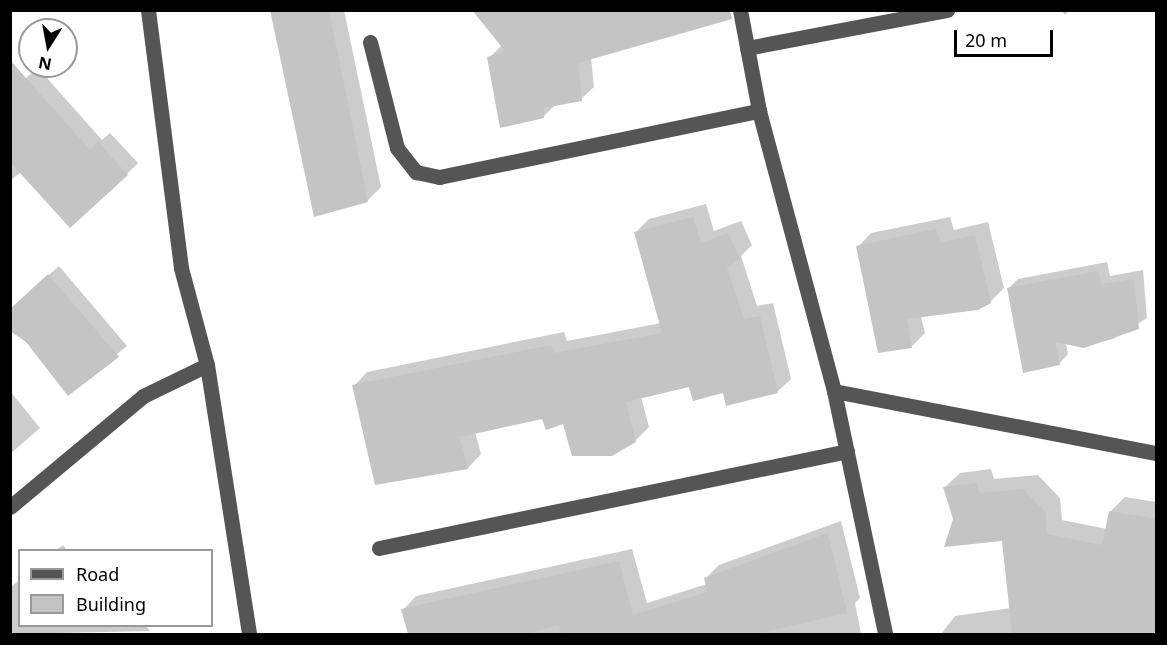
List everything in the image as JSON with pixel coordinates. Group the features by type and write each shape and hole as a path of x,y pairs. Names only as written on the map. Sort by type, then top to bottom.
{"street":[{"path":"148,10 181,268 207,365 249,634"},
{"path":"740,10 759,111 834,391 885,634"},
{"path":"747,48 947,10"},
{"path":"370,42 397,148 416,172 439,177 759,111"},
{"path":"10,507 143,396 207,365"},
{"path":"834,391 1156,453"},
{"path":"379,548 847,451"}],"building":[{"path":"270,10 329,10 368,202 314,217"},
{"path":"472,10 730,10 732,19 578,63 582,101 544,108 544,118 500,128 487,57 505,51"},
{"path":"10,60 18,69 18,78 26,78 90,150 98,142 128,175 70,228 10,162"},
{"path":"693,217 701,243 728,233 740,259 727,267 744,319 760,316 778,393 726,406 723,393 693,401 689,387 626,402 636,442 612,456 572,456 563,424 546,430 542,419 460,437 468,469 375,485 352,385 551,345 554,353 662,333 634,232"},
{"path":"936,229 941,243 975,235 991,303 978,310 907,319 912,348 878,353 856,246"},
{"path":"1098,271 1101,284 1134,279 1139,329 1084,348 1055,342 1060,365 1023,373 1007,288"},
{"path":"48,274 119,357 68,396 26,342 10,331 10,309"},
{"path":"977,483 980,493 1023,489 1046,513 1047,534 1102,545 1109,511 1156,519 1156,634 1012,634 1002,541 944,547 953,519 943,487"},
{"path":"828,533 847,613 755,634 561,634 559,625 526,634 408,634 401,609 619,561 633,615 707,592 704,578"}]}
